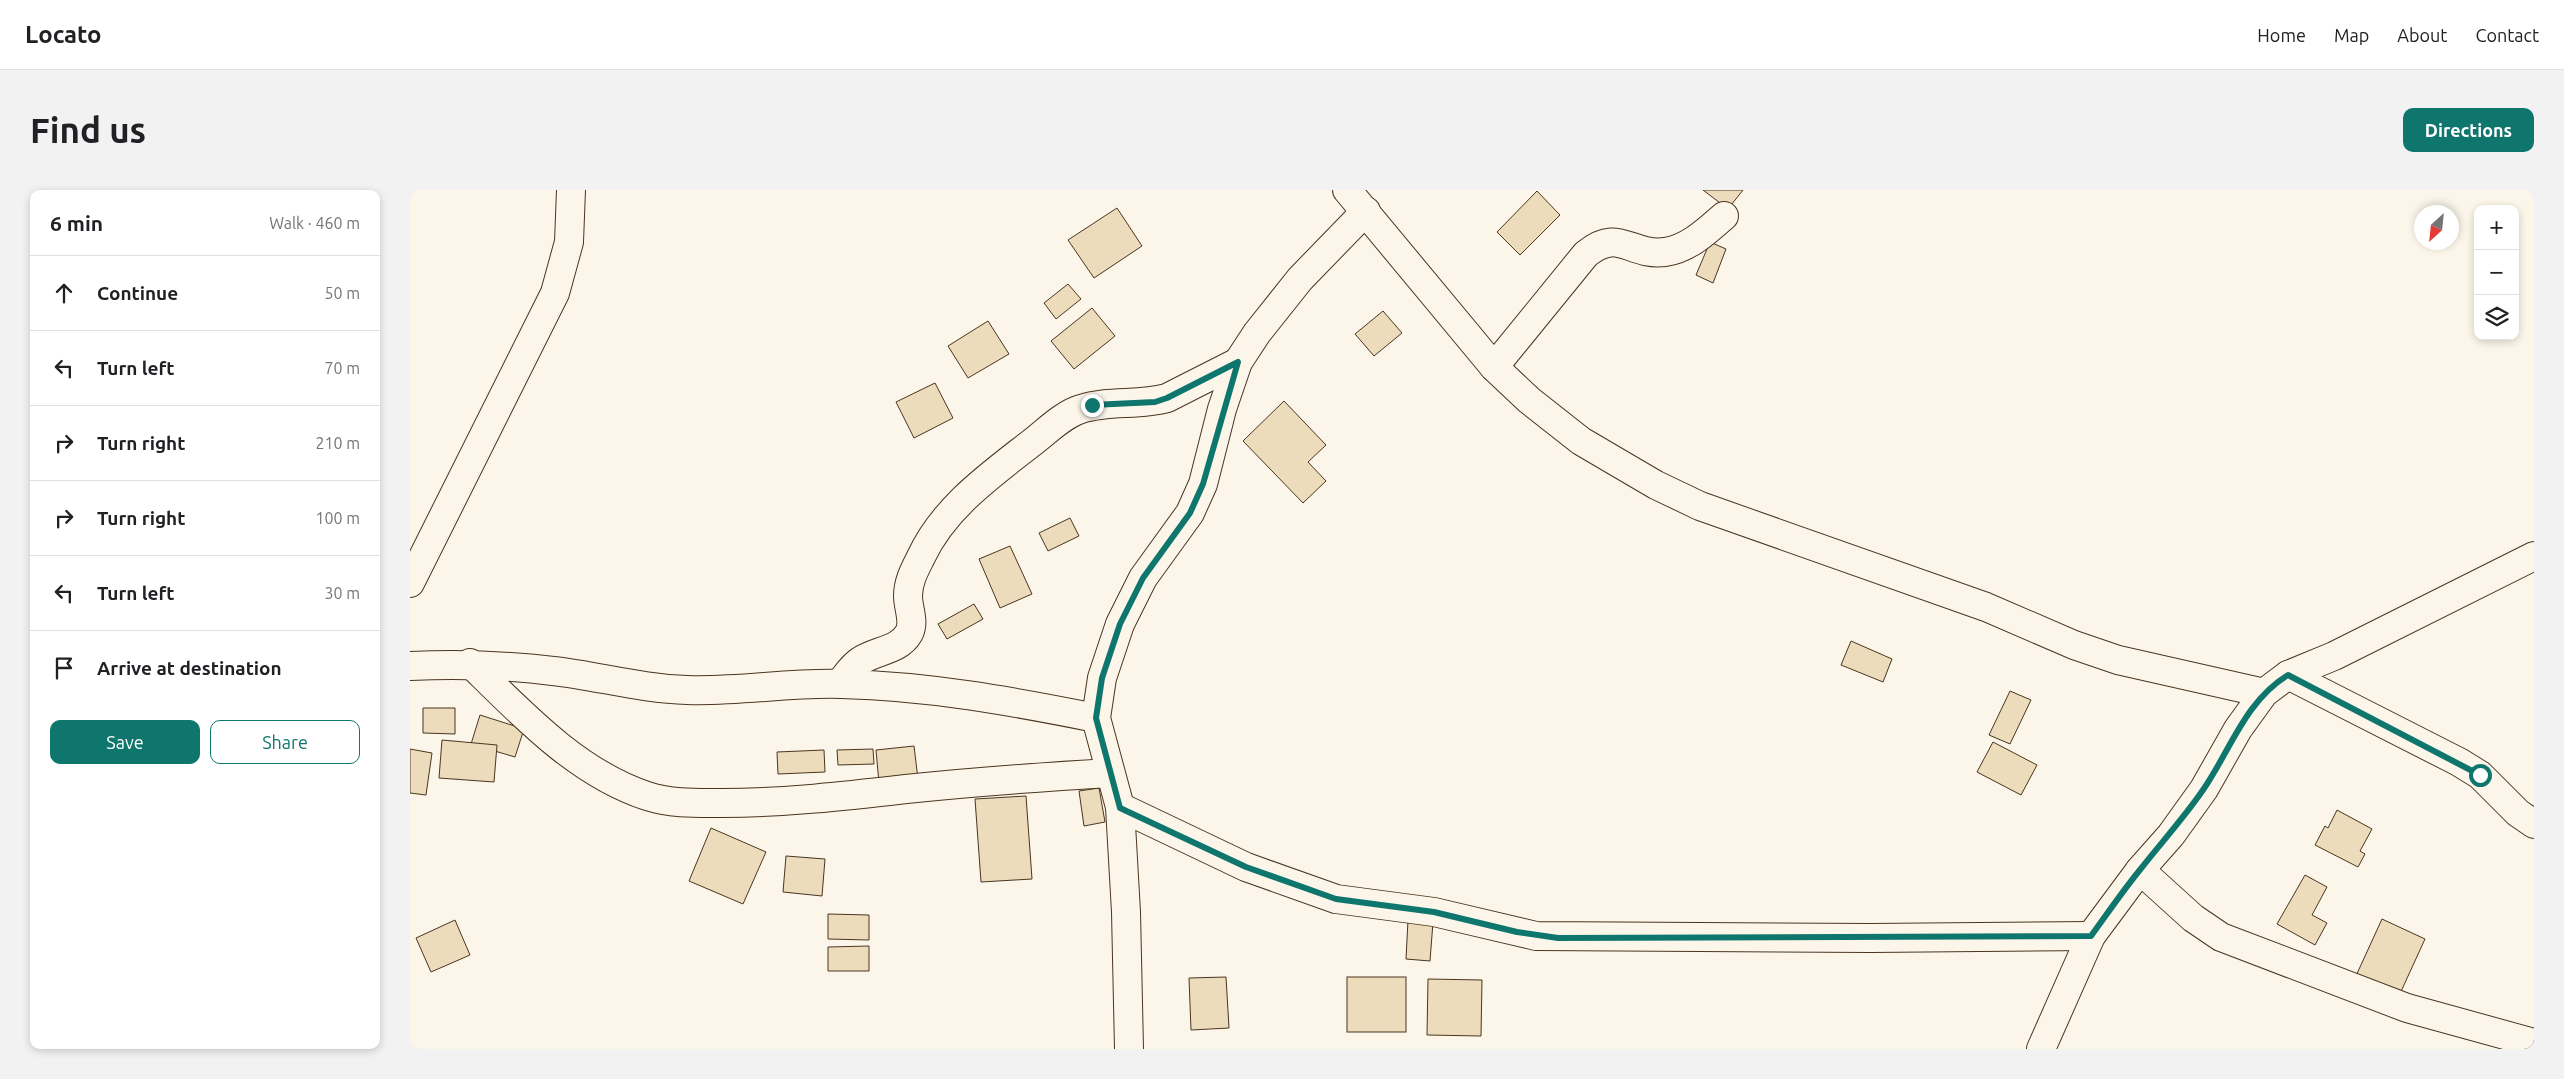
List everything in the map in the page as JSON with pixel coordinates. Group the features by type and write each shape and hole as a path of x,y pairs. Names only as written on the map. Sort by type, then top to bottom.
{"street":[{"path":"410,583 555,293 569,242 571,190"},
{"path":"1347,190 1494,367 1529,400 1581,441 1656,485 1700,506 1986,607 2074,645 2109,657 2264,693"},
{"path":"1129,1049 1126,912 1120,808 1096,718 1102,678 1120,624 1143,578 1190,513 1203,484 1238,362 1257,333 1300,279 1366,211"},
{"path":"1494,367 1586,254 1598,244 1608,241 1654,252 1676,250 1692,242 1724,216"},
{"path":"840,684 861,660 902,642 909,633 911,627 908,596 910,580 924,551 947,517 981,483 1061,420 1078,410 1092,405 1161,400 1177,395 1238,362"},
{"path":"2041,1049 2091,936 2140,870 2171,835 2204,789 2238,729 2264,693 2288,675 2334,656 2534,556"},
{"path":"410,666 470,663 554,671 608,681 687,690 840,684 915,688 993,698 1096,718"},
{"path":"470,663 515,708 572,756 618,784 648,796 679,803 748,803 819,799 1039,777 1110,773"},
{"path":"2288,675 2459,762 2480,775 2518,813 2534,824"},
{"path":"1120,808 1246,867 1336,899 1434,912 1536,936 1871,938 2091,936"},
{"path":"2140,870 2193,918 2221,937 2407,1008 2534,1043"}],"building":[{"path":"1703,190 1743,190 1728,209"},
{"path":"1537,191 1560,215 1520,255 1497,232"},
{"path":"1117,208 1142,246 1094,278 1068,240"},
{"path":"1710,242 1726,249 1713,283 1696,275"},
{"path":"1068,284 1081,299 1056,319 1044,303"},
{"path":"1092,308 1115,336 1074,369 1051,341"},
{"path":"1383,311 1402,333 1374,356 1355,334"},
{"path":"988,321 1009,354 968,378 948,346"},
{"path":"935,383 953,418 914,438 896,402"},
{"path":"1284,401 1326,445 1308,462 1326,481 1303,503 1243,441"},
{"path":"1070,518 1079,536 1048,551 1039,533"},
{"path":"1010,546 1032,594 1000,608 979,559"},
{"path":"974,604 983,619 947,639 938,624"},
{"path":"1851,641 1892,659 1883,682 1841,665"},
{"path":"2010,691 2031,700 2010,744 1989,735"},
{"path":"423,708 455,708 455,734 423,733"},
{"path":"480,715 524,729 515,757 471,744"},
{"path":"442,740 497,745 494,782 439,778"},
{"path":"1993,742 2037,765 2021,795 1977,772"},
{"path":"914,746 918,779 879,783 876,750"},
{"path":"410,749 432,753 426,795 410,793"},
{"path":"873,749 874,764 838,765 837,750"},
{"path":"824,750 825,772 778,774 777,752"},
{"path":"1099,788 1105,822 1084,826 1079,791"},
{"path":"1026,796 1032,879 981,882 975,799"},
{"path":"2337,810 2372,829 2360,851 2365,854 2358,867 2315,845 2325,826 2328,828"},
{"path":"711,828 766,852 743,904 689,881"},
{"path":"786,856 825,859 822,896 783,892"},
{"path":"2305,875 2327,887 2312,915 2327,923 2315,945 2277,924"},
{"path":"828,914 869,915 869,940 828,939"},
{"path":"2382,919 2425,939 2398,998 2355,978"},
{"path":"455,920 470,955 431,972 416,938"},
{"path":"1408,920 1433,922 1430,961 1406,959"},
{"path":"869,946 869,971 828,971 828,947"},
{"path":"1226,977 1229,1028 1191,1030 1189,978"},
{"path":"1347,977 1406,977 1406,1032 1347,1032"},
{"path":"1428,979 1482,980 1481,1036 1427,1035"}],"route":[{"path":"1092,405 1155,402 1177,395 1238,362 1222,409 1217,437 1203,484 1190,513 1143,578 1120,624 1102,678 1096,718 1120,808 1246,867 1336,899 1434,912 1536,936 1558,938 2091,936 2140,870 2171,835 2204,789 2238,729 2264,693 2288,675 2459,762 2480,775"}]}
